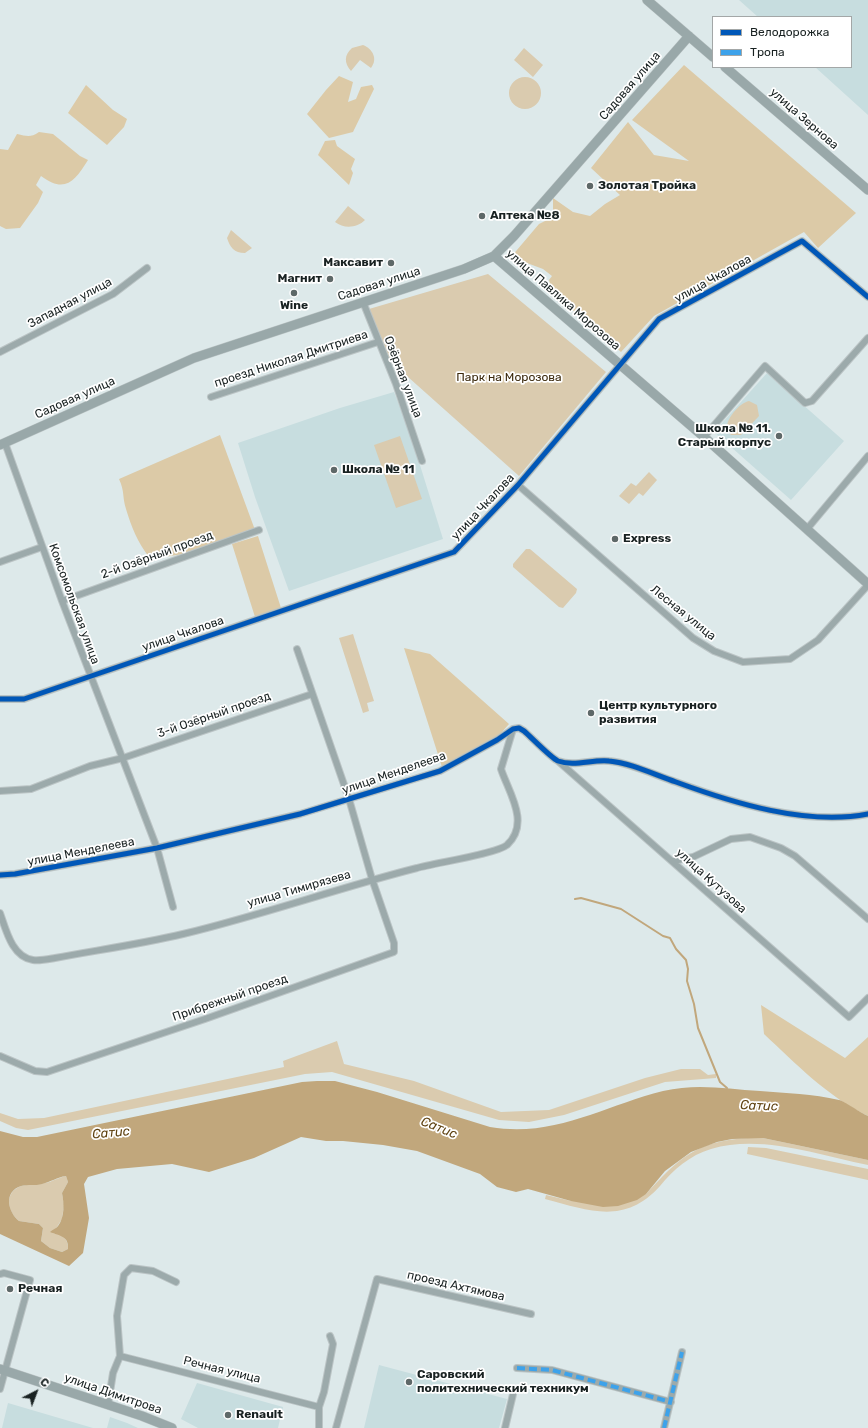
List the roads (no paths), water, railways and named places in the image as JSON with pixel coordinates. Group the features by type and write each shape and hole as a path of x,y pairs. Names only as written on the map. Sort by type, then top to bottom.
{"street":[{"path":"646,0 712,56"},
{"name":"Садовая улица","path":"3,444 194,358 464,269 494,256 572,171 689,36"},
{"name":"улица Зернова","path":"726,68 868,190"},
{"name":"улица Чкалова","path":"0,699 24,699 454,552 518,485 618,365 659,319 802,241 868,297"},
{"name":"улица Павлика Морозова","path":"494,256 618,365 704,437 868,584"},
{"name":"Западная улица","path":"0,352 113,294 147,268"},
{"name":"Озёрная улица","path":"363,302 396,384 422,461"},
{"path":"704,437 765,366 805,402 812,402 868,338"},
{"name":"проезд Николая Дмитриева","path":"211,397 378,342"},
{"name":"Комсомольская улица","path":"3,444 90,676 157,848 172,908"},
{"path":"807,529 868,456"},
{"name":"Лесная улица","path":"518,485 693,638 714,651 743,662 790,659 818,640 868,584"},
{"name":"2-й Озёрный проезд","path":"62,601 260,530"},
{"path":"0,562 42,547"},
{"path":"297,649 349,799 372,879"},
{"name":"3-й Озёрный проезд","path":"0,791 31,789 90,766 123,758 312,694"},
{"path":"513,729 519,728 524,731 558,761 580,763 609,761 709,794 792,814 826,817 868,814"},
{"name":"улица Менделеева","path":"0,876 157,848 247,827 349,799 440,771 497,740 513,729"},
{"name":"улица Тимирязева","path":"0,913 10,940 23,957 34,960 183,934 372,879 471,856 508,844 516,829 518,821 515,800 501,769 513,729"},
{"name":"улица Кутузова","path":"558,761 849,1017 868,998"},
{"path":"672,861 693,857 731,839 750,837 781,848 796,856 868,920"},
{"name":"Прибрежный проезд","path":"0,1056 35,1071 47,1072 205,1019 394,952 394,943 372,879"},
{"path":"108,1405 113,1372 120,1356 117,1316 124,1275 127,1270 131,1268 153,1271 176,1282"},
{"path":"0,1274 4,1273 30,1280 3,1370 0,1388"},
{"name":"проезд Ахтямова","path":"336,1428 377,1280 531,1314"},
{"path":"319,1428 319,1407 324,1392 332,1344 330,1336"},
{"path":"664,1428 682,1352"},
{"name":"Речная улица","path":"120,1356 319,1407"},
{"path":"517,1368 552,1370 670,1402"},
{"name":"улица Димитрова","path":"3,1370 142,1416 172,1428"},
{"path":"505,1428 514,1390"}],"water":[{"name":"Сатис","path":"335,1081 377,1092 490,1127 514,1129 536,1128 578,1119 641,1097 663,1091 688,1087 712,1087 819,1096 841,1101 868,1116 868,1160 763,1138 732,1139 717,1142 691,1152 665,1171 646,1194 637,1200 618,1206 603,1207 571,1201 528,1189 516,1192 497,1187 480,1174 417,1151 383,1145 326,1141 301,1137 254,1158 209,1172 172,1164 117,1169 88,1177 84,1184 89,1218 83,1253 69,1266 0,1234 0,1131 23,1137 37,1137 302,1082","holes":["66,1176 68,1182 62,1193 62,1218 57,1227 50,1232 63,1237 67,1241 68,1249 62,1252 50,1248 41,1241 43,1228 39,1224 19,1221 12,1213 9,1202 12,1193 15,1189 21,1186 42,1184"]}],"waterway":[{"path":"575,899 581,898 621,909 663,936 670,938 676,949 686,960 688,969 687,981 694,1004 698,1028 720,1082 727,1088"}],"place":[{"name":"Золотая Тройка","path":"590,186"},
{"name":"Аптека №8","path":"482,216"},
{"name":"Максавит","path":"391,263"},
{"name":"Магнит","path":"330,279"},
{"name":"Wine","path":"294,293"},
{"name":"Школа № 11. Старый корпус","path":"779,436"},
{"name":"Школа № 11","path":"334,470"},
{"name":"Express","path":"615,539"},
{"name":"Центр культурного развития","path":"591,713"},
{"name":"Речная","path":"10,1289"},
{"name":"Саровский политехнический техникум","path":"409,1382"},
{"name":"Renault","path":"228,1415"}],"park label":[{"name":"Парк на Морозова","path":"509,378"}]}
